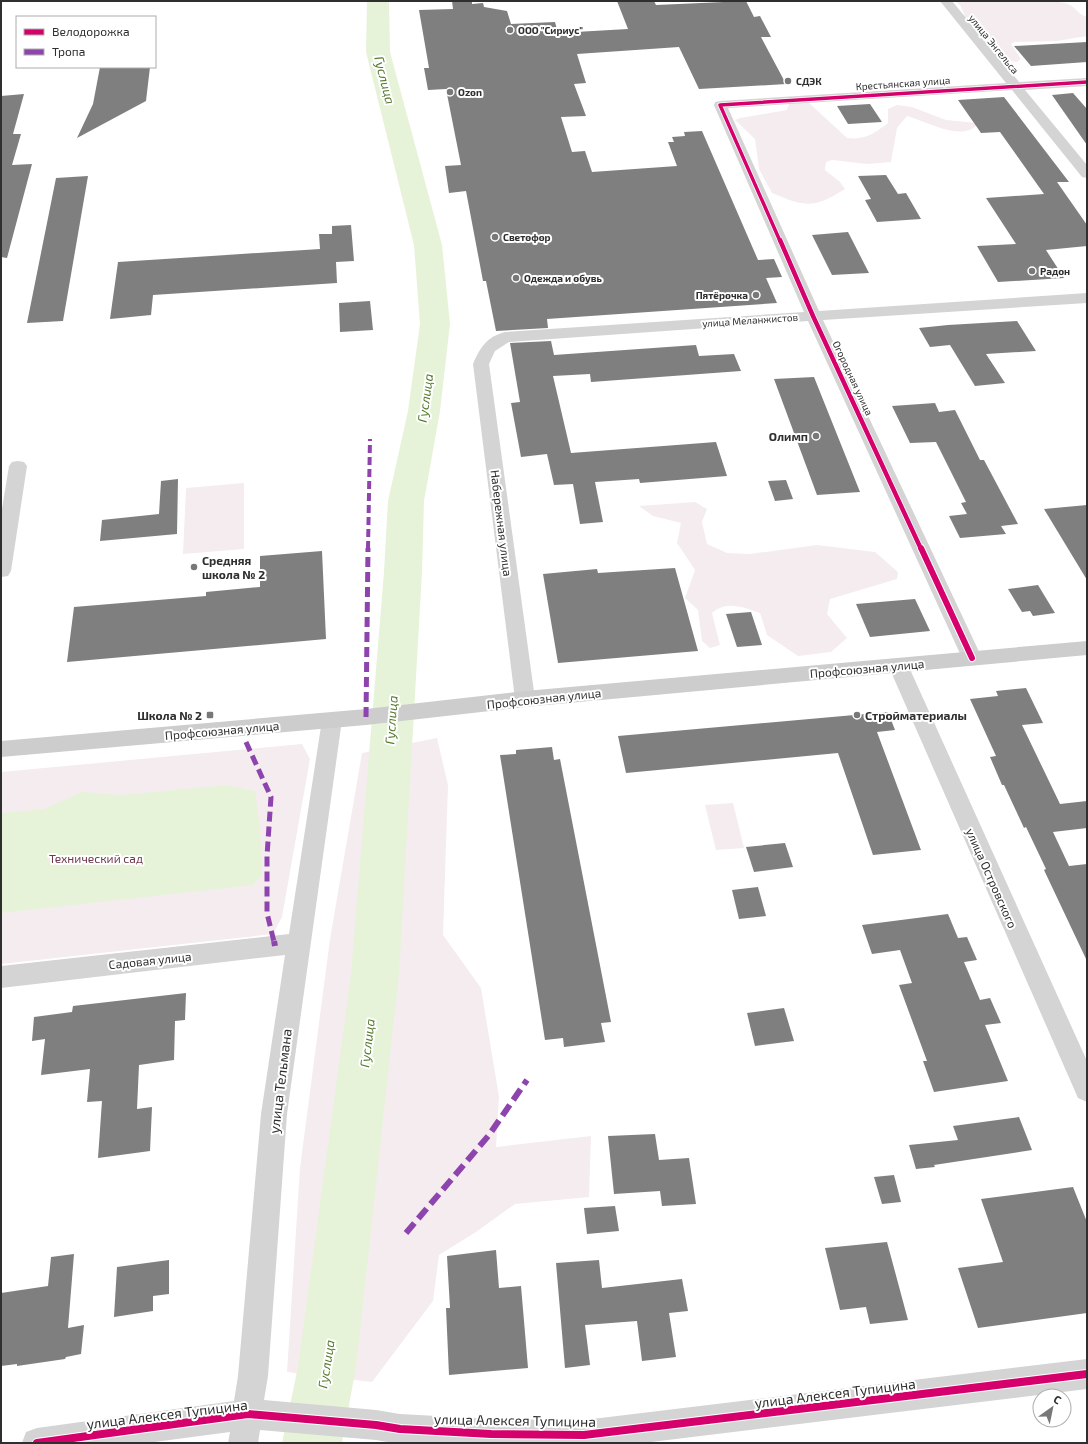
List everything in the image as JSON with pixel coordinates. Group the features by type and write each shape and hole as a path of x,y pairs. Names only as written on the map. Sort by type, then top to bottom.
{"main road":[{"name":"Профсоюзная улица","path":"1,749 366,717 525,699 1087,648"}],"street":[{"name":"улица Энгельса","path":"946,1 1087,174"},
{"name":"Крестьянская улица","path":"720,105 1014,85 1087,82"},
{"name":"Огородная улица","path":"720,105 813,316 972,658"},
{"name":"улица Меланжистов","path":"488,348 506,337 1087,298"},
{"name":"Набережная улица","path":"488,348 481,364 525,699"},
{"path":"1,571 18,466"},
{"name":"улица Островского","path":"898,665 1087,1090"},
{"name":"улица Тельмана","path":"244,1443 248,1414 274,1114 332,720"},
{"name":"Садовая улица","path":"1,977 299,943"},
{"name":"улица Алексея Тупицина","path":"37,1443 248,1414 400,1428 584,1439 1087,1374"}],"green space":[{"path":"955,1 1050,1 1066,3 1087,17 1087,36 1057,41 1014,42 1011,44 1021,59 1017,62 1010,61 995,53 985,36 969,25 960,5"},
{"path":"790,101 808,102 847,138 864,137 878,130 888,123 888,109 897,105 912,107 946,120 977,123 976,126 969,130 952,131 907,116 897,128 891,162 867,164 832,160 826,162 825,170 840,182 845,189 825,200 809,204 793,201 772,193 759,169 755,139 735,120 787,110"},
{"path":"244,483 244,549 183,554 186,488"},
{"path":"695,502 707,509 702,522 707,544 727,553 750,554 817,545 875,552 898,572 897,579 830,599 827,614 847,638 831,652 798,656 767,635 760,613 735,606 723,607 712,613 720,645 710,648 702,641 698,610 685,598 695,570 677,543 681,523 653,516 639,506"},
{"path":"437,738 448,785 443,935 481,988 499,1097 496,1147 591,1136 589,1197 515,1204 476,1232 439,1255 433,1301 372,1382 287,1372 300,1168 330,939 362,753"},
{"name":"Технический сад","path":"302,744 310,759 282,917 273,934 1,964 1,772"},
{"path":"733,803 744,848 716,850 705,805"}],"shaded area":[{"path":"227,785 255,791 260,828 262,875 253,885 1,913 1,813 44,809 82,792 121,795"}],"building":[{"path":"452,1 472,2 472,4 483,3 484,7 507,11 511,24 555,22 558,33 628,29 617,1 654,1 656,5 746,1 754,17 760,16 771,37 761,37 786,84 699,89 679,47 577,54 586,83 574,84 586,116 561,117 572,152 585,151 592,172 677,166 668,142 674,142 672,137 685,136 684,132 702,131 758,260 774,259 782,277 766,278 777,303 547,319 548,328 496,331 486,281 483,281 466,191 449,193 445,166 461,165 446,89 428,90 424,68 429,68 419,10 453,9"},
{"path":"1087,42 1087,62 1031,66 1014,46"},
{"path":"100,68 150,68 146,101 77,138 93,104"},
{"path":"1073,93 1087,109 1087,145 1052,95"},
{"path":"24,94 13,134 21,134 12,165 32,164 7,258 1,257 1,96"},
{"path":"1004,97 1069,182 1057,182 1087,225 1087,246 1046,250 1064,278 998,282 977,246 1016,244 986,198 1044,194 1000,132 981,133 958,100"},
{"path":"870,104 882,122 848,124 837,106"},
{"path":"886,175 898,194 906,193 921,219 877,222 865,200 871,199 858,176"},
{"path":"88,176 63,321 27,323 56,178"},
{"path":"351,225 354,261 336,262 337,283 153,295 151,315 110,319 118,262 320,249 319,234 332,234 332,226"},
{"path":"848,232 869,273 832,275 812,235"},
{"path":"370,301 373,330 340,332 339,303"},
{"path":"1017,321 1036,351 986,354 1005,383 975,386 950,345 930,347 919,328 948,325"},
{"path":"551,341 554,355 696,345 699,356 734,354 741,371 591,382 590,374 553,376 571,453 716,442 727,476 640,483 639,479 595,482 603,522 580,524 573,484 554,485 547,454 521,457 511,403 520,402 510,343"},
{"name":"Олимп","path":"814,377 860,492 817,495 774,379"},
{"path":"935,403 939,412 955,410 980,460 984,460 1018,524 1001,526 1006,534 960,538 949,516 967,514 961,503 966,502 936,442 910,443 892,406"},
{"path":"178,479 177,534 100,541 102,520 159,514 161,481"},
{"path":"786,480 793,499 775,501 768,481"},
{"path":"1087,505 1087,580 1044,509"},
{"path":"322,551 326,639 67,662 74,607 206,596 206,592 260,587 260,556"},
{"path":"675,568 698,651 558,663 543,574 597,569 598,573"},
{"path":"1038,585 1055,613 1033,616 1030,611 1022,612 1008,589"},
{"path":"915,599 930,631 870,637 856,604"},
{"path":"751,612 762,645 737,647 726,614"},
{"path":"1026,688 1043,723 1022,725 1060,804 1087,801 1087,828 1053,832 1069,866 1087,864 1087,961 1044,870 1046,869 1026,827 1024,828 1004,785 1002,785 990,757 996,756 970,699 998,696 996,691"},
{"path":"888,712 895,730 877,732 921,850 873,855 838,753 626,773 618,736"},
{"path":"552,747 554,760 560,759 611,1022 601,1023 605,1042 564,1047 563,1038 545,1040 500,755 516,754 516,750"},
{"path":"785,843 793,867 754,872 746,847"},
{"path":"758,887 766,916 739,919 732,890"},
{"path":"948,914 958,938 967,937 977,960 964,962 980,1000 990,998 1001,1023 985,1025 1008,1081 934,1092 923,1061 927,1061 899,985 912,983 900,950 872,954 862,925"},
{"path":"186,993 185,1020 175,1021 174,1060 139,1065 137,1109 152,1107 150,1151 98,1158 102,1101 87,1102 90,1069 41,1075 45,1039 32,1041 34,1017 72,1012 73,1006"},
{"path":"784,1008 794,1041 755,1046 747,1013"},
{"path":"1019,1117 1032,1150 916,1169 909,1145 958,1140 953,1126"},
{"path":"655,1134 659,1160 689,1158 696,1204 662,1206 660,1191 614,1194 608,1136"},
{"path":"894,1175 901,1202 882,1204 874,1177"},
{"path":"1073,1187 1087,1222 1087,1313 978,1328 958,1268 1003,1262 981,1199"},
{"path":"615,1206 619,1231 587,1234 584,1208"},
{"path":"887,1242 908,1320 870,1324 866,1307 840,1310 825,1248"},
{"path":"496,1250 499,1288 521,1286 528,1368 449,1375 446,1308 450,1308 447,1256"},
{"path":"74,1254 68,1328 84,1325 81,1354 66,1357 65,1359 17,1366 17,1364 1,1366 1,1293 48,1286 51,1257"},
{"path":"169,1260 169,1294 153,1296 153,1311 114,1317 117,1267"},
{"path":"599,1260 602,1288 682,1279 688,1311 669,1313 676,1357 642,1361 637,1321 585,1325 590,1365 565,1368 556,1263"}],"waterway":[{"name":"Гуслица","path":"312,1443 327,1367 375,974 403,572 406,501 424,411 435,324 428,245 378,52 378,1"}],"marked path":[{"path":"366,717 370,439"},
{"path":"246,742 271,797 267,856 267,913 275,946"},
{"path":"406,1233 489,1135 527,1080"}],"cycle path":[{"path":"972,658 813,316 720,105 1087,82"},
{"path":"37,1443 248,1414 376,1425 400,1429 491,1434 584,1435 1087,1374"}],"place":[{"name":"ООО \"Сириус\"","path":"510,30"},
{"name":"СДЭК","path":"788,81"},
{"name":"Ozon","path":"450,92"},
{"name":"Светофор","path":"495,237"},
{"name":"Радон","path":"1032,271"},
{"name":"Одежда и обувь","path":"516,278"},
{"name":"Пятёрочка","path":"756,295"},
{"name":"Олимп","path":"816,436"},
{"name":"Средняя школа № 2","path":"194,567"},
{"name":"Школа № 2","path":"210,715"},
{"name":"Стройматериалы","path":"857,715"}]}
